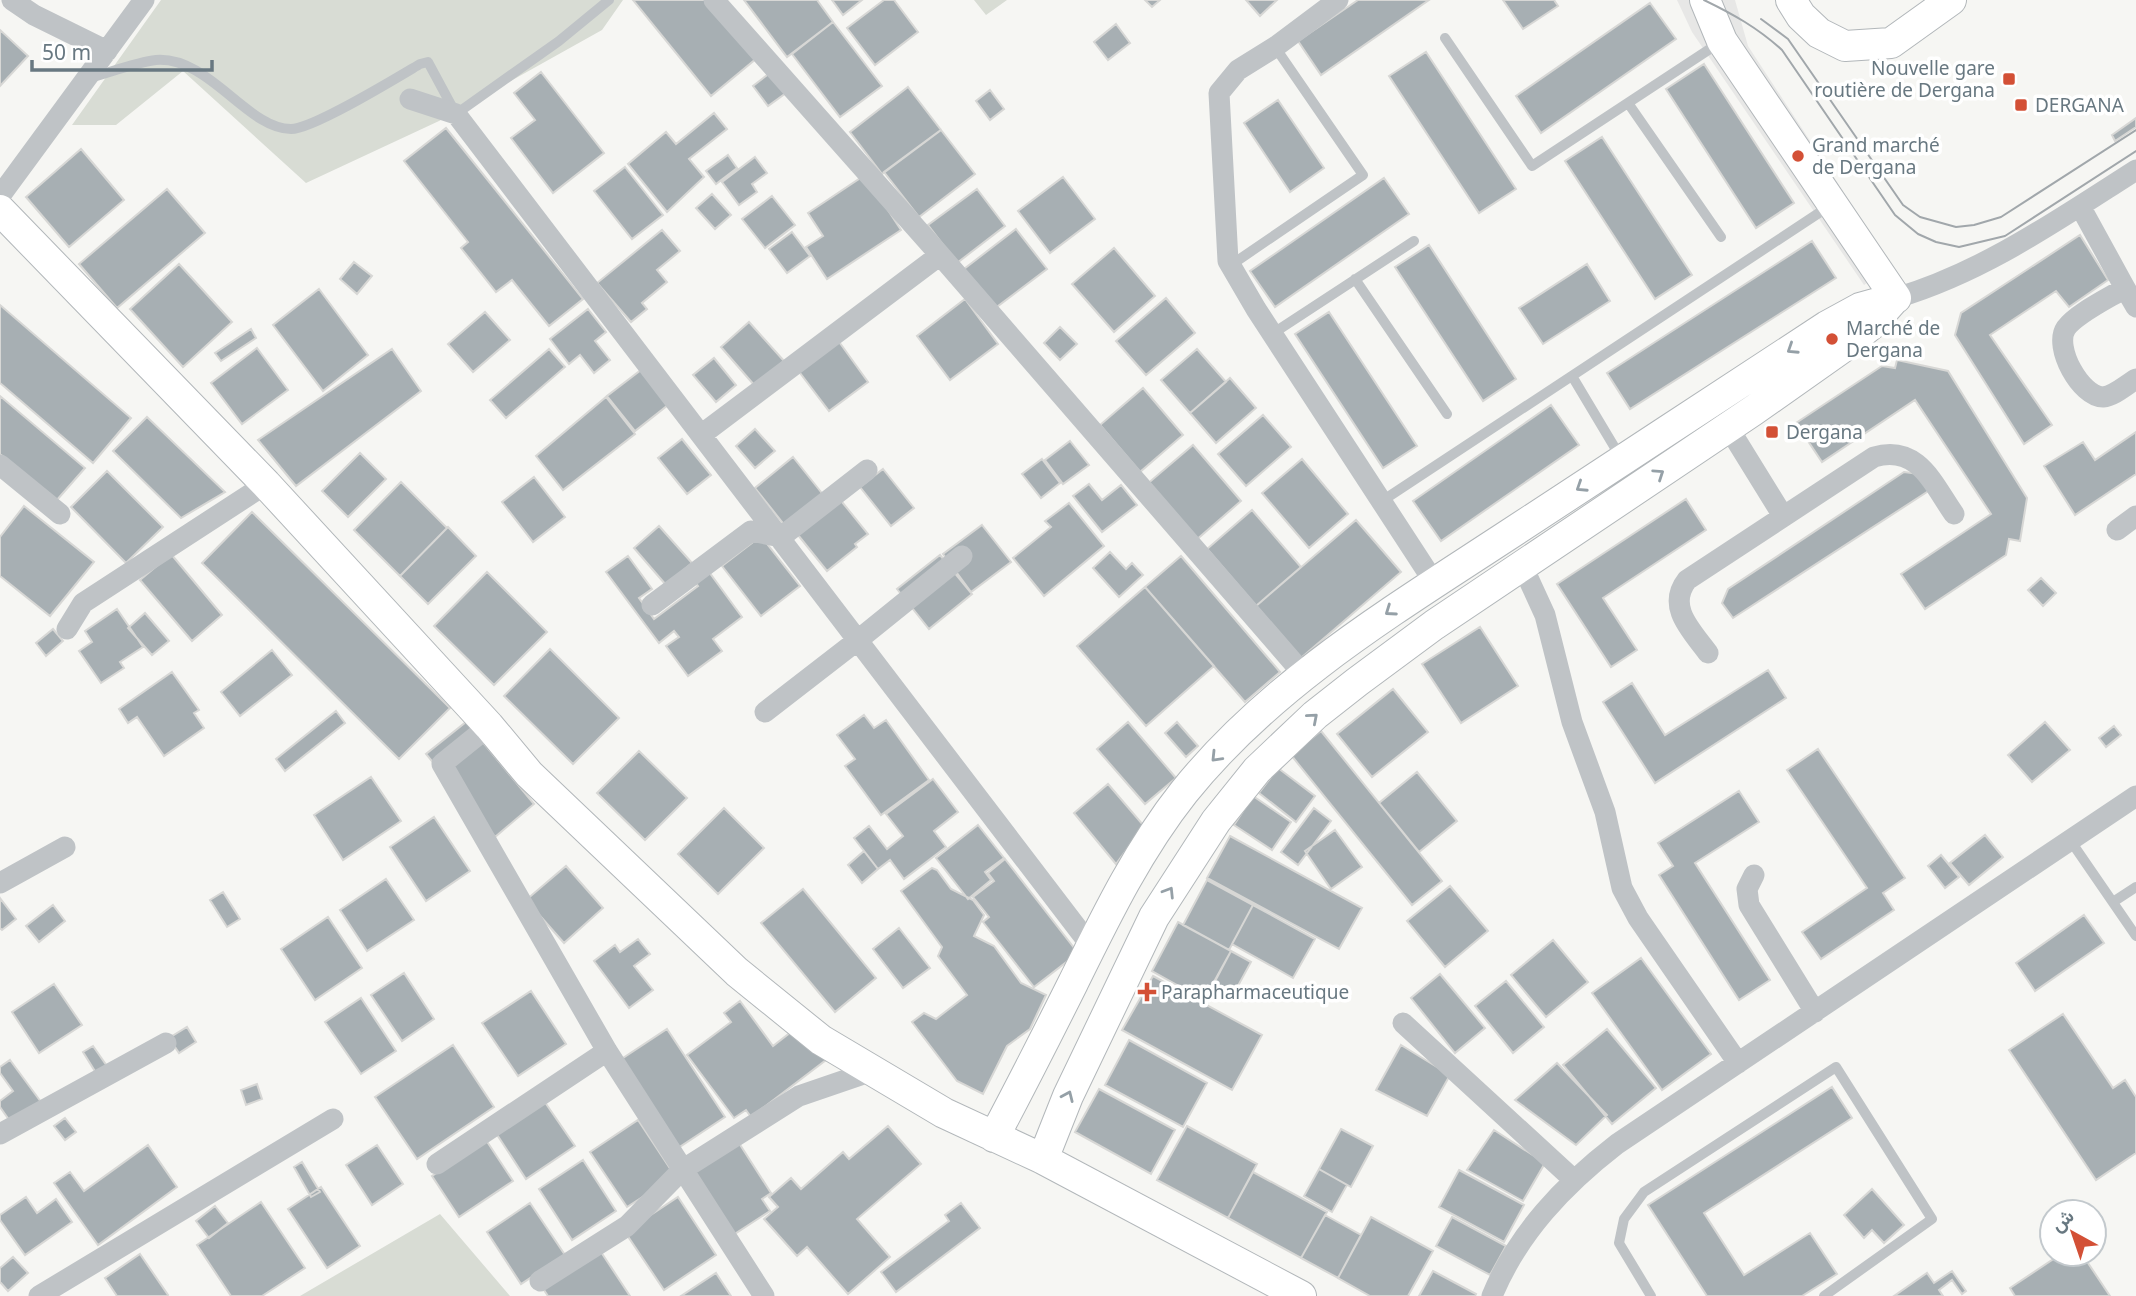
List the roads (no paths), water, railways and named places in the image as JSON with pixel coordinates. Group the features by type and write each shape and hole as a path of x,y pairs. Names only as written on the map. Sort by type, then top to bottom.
{"street":[{"path":"12,0 34,15 107,51"},
{"path":"0,196 144,0"},
{"path":"714,0 940,255 1305,676"},
{"path":"1338,0 1275,47 1238,70 1219,93 1228,261 1272,334 1434,582"},
{"path":"1705,0 1722,41 1896,298"},
{"path":"1791,0 1801,16 1819,33 1845,46 1891,43 1951,0"},
{"path":"410,99 456,114 781,537 1087,954 1121,985"},
{"path":"994,1137 1133,865 1160,824 1186,790 1232,739 1305,676 1365,629 1434,582 1843,316 1877,302 1925,289 1975,267 2023,242 2136,170"},
{"path":"2080,206 2136,307"},
{"path":"0,210 266,484 489,726 529,774 737,971 821,1040 944,1114 1043,1159 1301,1296"},
{"path":"701,435 940,255"},
{"path":"2125,288 2071,322 2063,334 2062,347 2082,385 2098,397 2111,395 2136,379"},
{"path":"1043,1159 1068,1096 1154,917 1216,821 1257,770 1315,715 1357,682 1492,585 1728,428 1857,337 1896,298"},
{"path":"1728,428 1783,516"},
{"path":"1708,653 1681,615 1678,606 1681,587 1694,575 1874,457 1894,453 1913,460 1954,514"},
{"path":"0,465 60,514"},
{"path":"652,605 751,531 781,537 867,470"},
{"path":"67,629 83,603 266,484"},
{"path":"2116,530 2136,516"},
{"path":"765,712 962,556"},
{"path":"1475,556 1492,585"},
{"path":"1522,565 1545,615 1572,722 1605,812 1622,888 1638,918 1738,1063"},
{"path":"489,726 442,764 607,1051 764,1296"},
{"path":"1492,1296 1516,1250 1537,1220 1574,1180 1618,1144 2136,796"},
{"path":"0,883 65,847"},
{"path":"1754,875 1747,889 1749,905 1815,1012"},
{"path":"1403,1023 1574,1180"},
{"path":"0,1134 166,1044"},
{"path":"437,1164 607,1051"},
{"path":"540,1281 627,1226 682,1170 799,1096 872,1071"},
{"path":"39,1296 333,1119"}],"lane":[{"path":"86,79 156,60 188,65 270,124 292,129 322,118 428,62 456,114 559,41 609,0"},
{"path":"1445,38 1532,166 1722,41"},
{"path":"1231,265 1363,175 1275,47"},
{"path":"1628,103 1721,237"},
{"path":"1382,501 1831,205"},
{"path":"1272,334 1414,241"},
{"path":"1355,279 1447,414"},
{"path":"1572,376 1622,460"},
{"path":"2070,840 2136,936"},
{"path":"2113,902 2136,887"},
{"path":"1651,1296 1619,1243 1623,1219 1644,1192 1836,1067 1932,1219 1824,1296"}],"tram line":[{"path":"1704,0 1745,22 1782,50 1895,215 1918,234 1936,242 1959,247 2005,236 2136,151"},
{"path":"1761,19 1788,39 1903,205 1920,217 1956,227 2001,217 2136,130"}],"place":[{"name":"Nouvelle gare routière de Dergana","path":"2009,79"},
{"name":"DERGANA","path":"2021,105"},
{"name":"Grand marché de Dergana","path":"1798,156"},
{"name":"Marché de Dergana","path":"1832,339"},
{"name":"Dergana","path":"1772,432"},
{"name":"Parapharmaceutique","path":"1147,992"}]}
